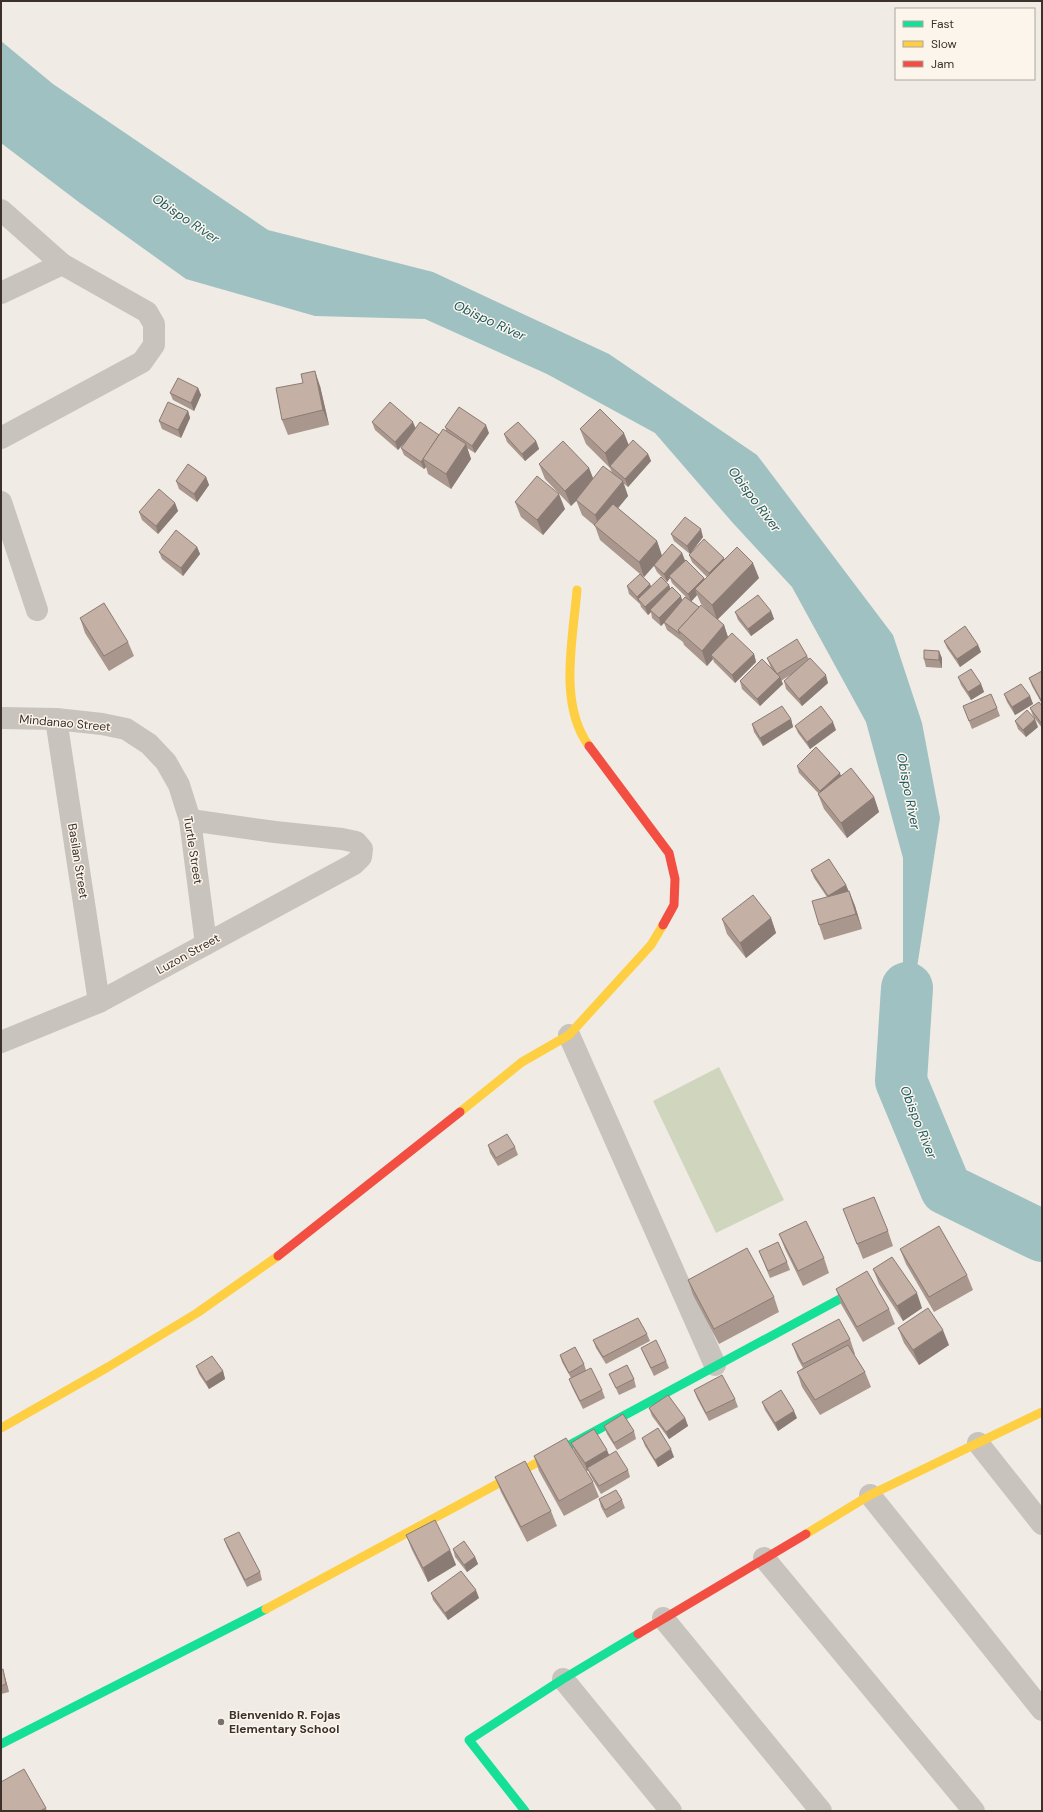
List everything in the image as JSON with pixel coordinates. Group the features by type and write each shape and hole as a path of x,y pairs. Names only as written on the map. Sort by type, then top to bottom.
{"street":[{"path":"1,210 62,264 147,312 154,324 154,345 142,362 1,438"},
{"path":"1,293 62,264"},
{"path":"1,502 37,610"},
{"path":"1,1428 197,1313 270,1263 522,1062 569,1035 652,945 674,905 675,879 669,853 581,735 574,711 569,684 578,590"},
{"name":"Mindanao Street","path":"1,718 56,719 102,724 126,730 149,744"},
{"name":"Basilan Street","path":"56,719 100,1002"},
{"name":"Turtle Street","path":"149,744 166,762 179,785 190,820 206,944"},
{"name":"Luzon Street","path":"1,1042 100,1002 354,864 361,857 362,849 356,842 190,820"},
{"path":"569,1035 715,1365"},
{"path":"1,1744 279,1602 715,1365 862,1287"},
{"path":"525,1811 469,1740 563,1678 870,1495 1042,1412"},
{"path":"978,1443 1042,1524"},
{"path":"870,1495 1042,1710"},
{"path":"764,1558 974,1811"},
{"path":"663,1618 821,1811"},
{"path":"563,1678 671,1811"}],"green space":[{"path":"719,1067 784,1200 716,1233 653,1101"}],"water":[{"path":"1,41 53,84 268,230 433,272 609,354 757,455 893,635 922,723 940,818 903,1059 903,858 866,722 792,587 732,522 655,433 547,374 425,319 315,316 186,279 80,203 1,143"}],"building":[{"path":"315,371 323,410 282,420 276,388 303,383 301,374"},
{"path":"178,378 198,388 191,403 170,393"},
{"path":"168,402 188,411 178,430 159,421"},
{"path":"390,402 413,422 395,442 372,422"},
{"path":"459,407 486,425 472,446 445,427"},
{"path":"600,409 624,433 605,453 580,429"},
{"path":"420,422 439,435 421,462 401,448"},
{"path":"518,422 536,441 522,454 504,434"},
{"path":"443,429 466,444 446,474 423,459"},
{"path":"633,440 648,454 625,479 610,466"},
{"path":"563,441 589,468 565,491 539,464"},
{"path":"188,464 206,477 194,494 176,481"},
{"path":"603,466 623,481 595,515 576,500"},
{"path":"537,476 559,494 537,520 515,502"},
{"path":"159,489 175,503 156,526 139,512"},
{"path":"613,504 657,541 639,562 594,525"},
{"path":"685,517 701,529 687,546 671,534"},
{"path":"176,530 197,547 181,568 159,552"},
{"path":"704,539 724,558 709,573 689,555"},
{"path":"672,544 682,553 664,574 654,565"},
{"path":"737,547 753,563 712,605 695,589"},
{"path":"686,560 704,578 688,594 669,576"},
{"path":"640,574 650,584 637,597 627,586"},
{"path":"661,577 669,585 645,607 638,599"},
{"path":"672,587 681,596 659,618 650,610"},
{"path":"758,595 771,611 748,629 735,612"},
{"path":"685,597 699,607 678,630 680,634 664,622"},
{"path":"104,603 128,642 104,656 80,618"},
{"path":"701,605 724,625 702,651 678,630"},
{"path":"965,626 978,645 957,659 944,641"},
{"path":"732,633 754,654 732,675 711,655"},
{"path":"797,639 807,656 777,674 767,658"},
{"path":"924,650 939,651 939,660 924,659"},
{"path":"810,658 826,675 799,699 784,681"},
{"path":"762,659 780,677 757,699 740,681"},
{"path":"971,669 981,684 968,692 958,677"},
{"path":"1042,671 1042,702 1029,678"},
{"path":"1021,684 1030,696 1012,707 1004,694"},
{"path":"991,694 997,708 969,721 963,706"},
{"path":"1039,702 1042,706 1042,724 1030,708"},
{"path":"782,706 791,719 760,738 752,724"},
{"path":"821,706 833,722 807,742 795,726"},
{"path":"1027,710 1035,719 1023,730 1015,721"},
{"path":"816,747 840,773 820,791 797,766"},
{"path":"851,768 874,797 841,823 818,794"},
{"path":"829,859 846,885 828,896 811,870"},
{"path":"849,891 856,914 819,925 812,901"},
{"path":"753,895 771,918 740,943 722,919"},
{"path":"507,1134 515,1147 496,1158 488,1145"},
{"path":"874,1197 888,1231 857,1244 843,1209"},
{"path":"806,1221 824,1258 798,1271 779,1234"},
{"path":"939,1226 967,1275 929,1297 900,1249"},
{"path":"778,1242 787,1262 768,1271 759,1251"},
{"path":"747,1248 774,1297 714,1329 688,1280"},
{"path":"892,1257 917,1293 897,1306 873,1269"},
{"path":"867,1271 889,1309 857,1327 836,1289"},
{"path":"928,1308 943,1330 913,1350 898,1328"},
{"path":"638,1318 647,1334 603,1357 593,1340"},
{"path":"839,1319 850,1339 803,1364 792,1344"},
{"path":"656,1340 666,1361 651,1368 641,1348"},
{"path":"848,1345 865,1372 815,1400 797,1372"},
{"path":"575,1347 584,1364 569,1373 560,1355"},
{"path":"212,1356 223,1371 206,1382 196,1366"},
{"path":"627,1365 634,1379 616,1388 609,1374"},
{"path":"591,1368 602,1390 580,1401 569,1379"},
{"path":"722,1375 735,1399 706,1413 694,1390"},
{"path":"781,1390 794,1411 775,1423 762,1402"},
{"path":"668,1395 685,1418 666,1432 649,1408"},
{"path":"623,1414 634,1431 614,1443 604,1426"},
{"path":"658,1428 671,1449 655,1460 642,1438"},
{"path":"594,1429 607,1450 585,1463 571,1443"},
{"path":"566,1438 593,1482 559,1501 534,1456"},
{"path":"616,1451 628,1470 599,1486 587,1468"},
{"path":"525,1461 551,1511 521,1527 495,1477"},
{"path":"616,1490 622,1500 605,1510 599,1499"},
{"path":"435,1520 450,1550 423,1568 406,1535"},
{"path":"239,1532 260,1572 245,1580 224,1539"},
{"path":"464,1541 475,1557 464,1565 453,1549"},
{"path":"461,1571 476,1590 445,1613 431,1593"},
{"path":"3,1669 6,1684 1,1686 1,1670"},
{"path":"24,1769 46,1808 40,1811 1,1811 1,1782"}],"waterway":[{"name":"Obispo River","path":"907,988 901,1081 946,1189 1042,1236"}],"traffic: fast":[{"path":"564,1448 862,1287"},
{"path":"1,1744 266,1609"},
{"path":"525,1811 469,1740 563,1679 638,1634"}],"traffic: slow":[{"path":"577,590 571,650 571,691 573,711 579,729 589,746"},
{"path":"460,1112 522,1062 569,1035 651,945 663,925"},
{"path":"1,1428 108,1367 197,1313 278,1256"},
{"path":"806,1534 870,1495 1042,1412"},
{"path":"266,1609 564,1448"}],"traffic: jam":[{"path":"589,746 669,853 675,879 674,905 663,925"},
{"path":"278,1256 460,1112"},
{"path":"638,1634 806,1534"}],"place":[{"name":"Bienvenido R. Fojas Elementary School","path":"221,1722"}]}
